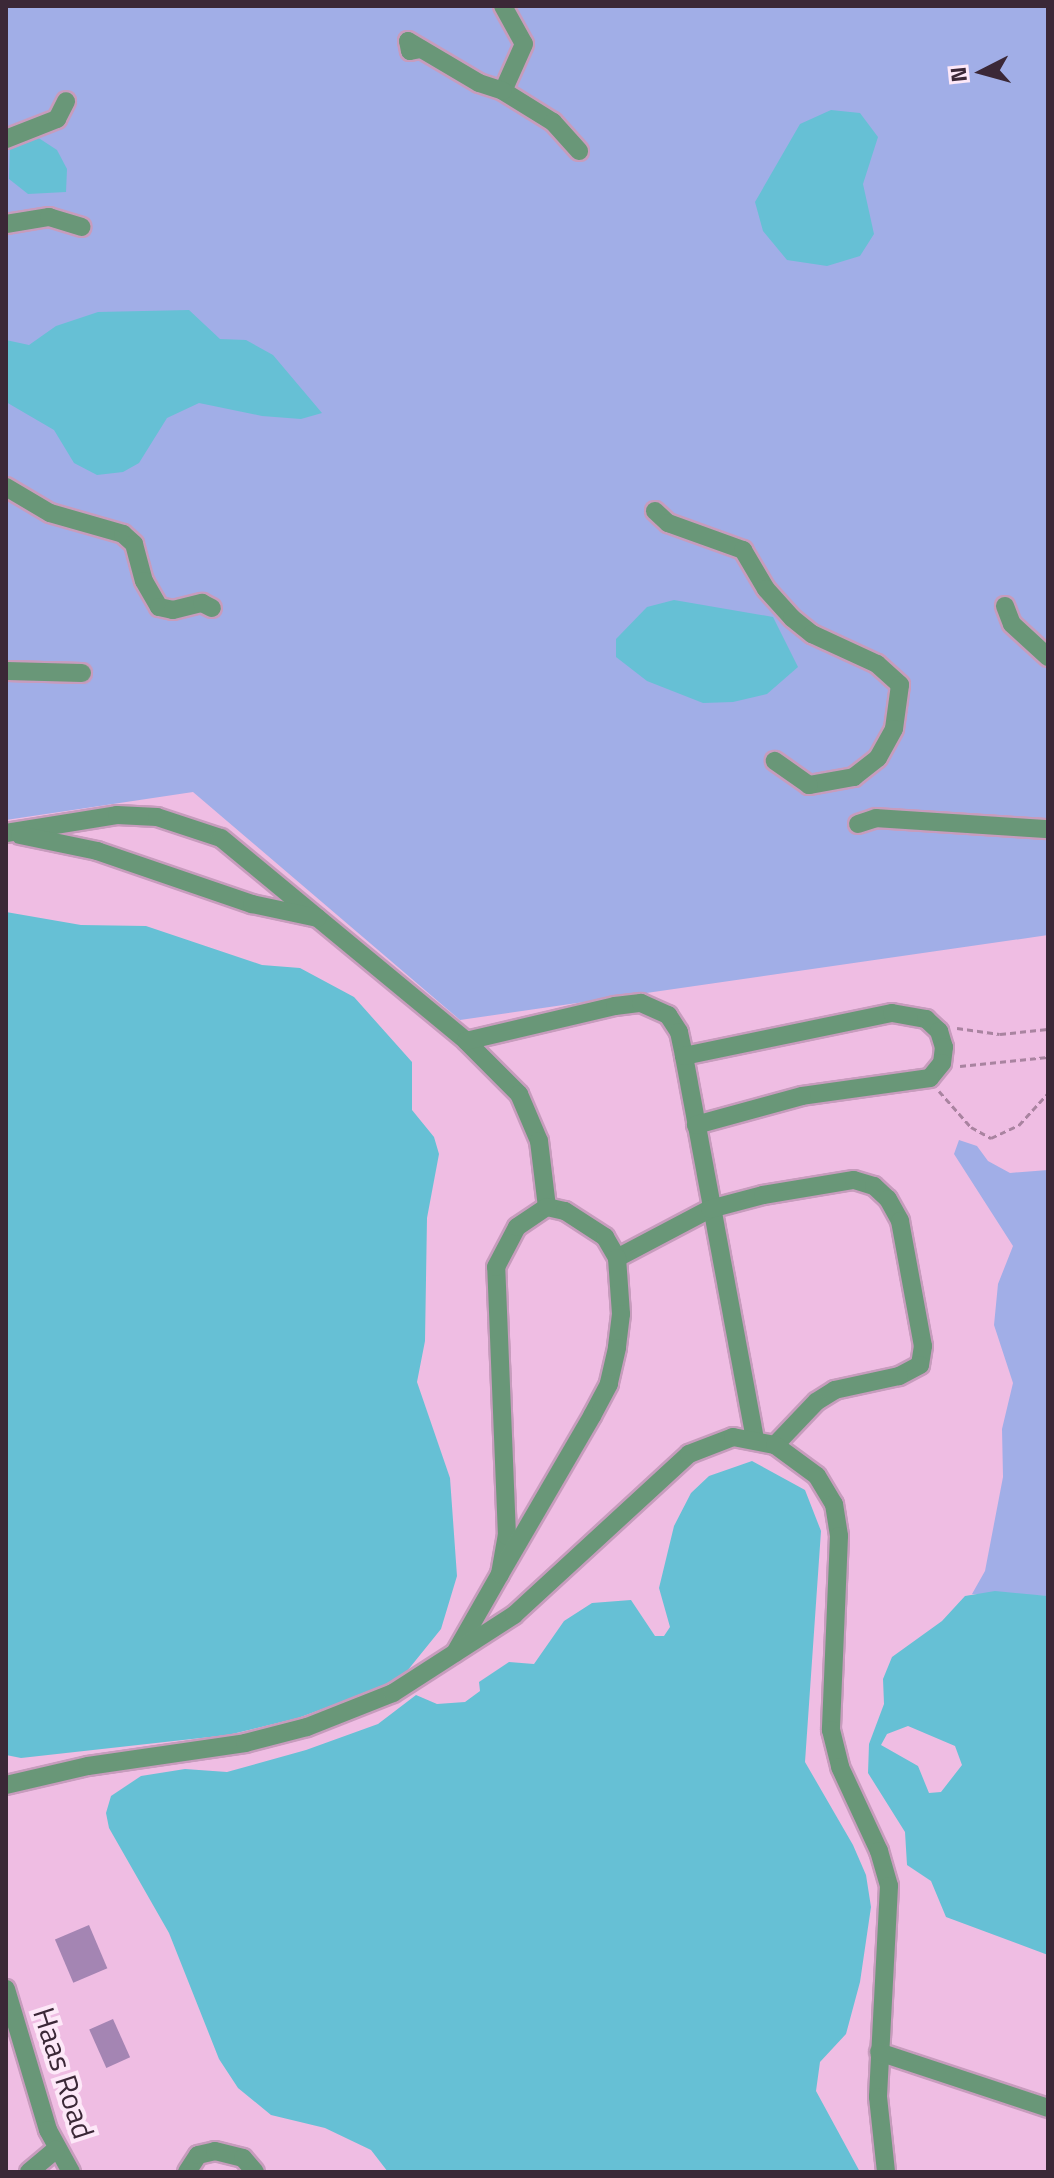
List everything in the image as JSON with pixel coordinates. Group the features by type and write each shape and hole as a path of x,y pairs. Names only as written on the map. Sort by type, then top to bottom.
{"street":[{"path":"503,6 524,44 503,91"},
{"path":"421,49 479,83 503,91 553,122 579,151"},
{"path":"6,139 57,119 66,101"},
{"path":"6,224 49,217 82,227"},
{"path":"6,487 50,513 123,534 134,544 144,581 159,607 173,610 202,603 212,608"},
{"path":"655,511 668,523 743,550 766,589 792,618 812,634 877,664 900,685 894,729 878,758 854,777 809,785 775,761"},
{"path":"1005,606 1012,624 1048,657"},
{"path":"6,671 82,673"},
{"path":"8,833 117,815 197,826 254,861 466,1041 519,1094 532,1117 547,1207"},
{"path":"858,824 876,818 1048,829"},
{"path":"8,833 97,851 252,904 321,919"},
{"path":"466,1041 641,1003 668,1015 679,1032 684,1056 755,1438"},
{"path":"684,1056 892,1013 926,1019 939,1031 944,1047 934,1072 802,1096 696,1125"},
{"path":"617,1258 710,1209 854,1180 874,1186 888,1199 900,1221 923,1346 920,1365 899,1376 835,1390 816,1402 775,1445"},
{"path":"454,1655 609,1384 621,1314 617,1258 605,1237 565,1211 547,1207 517,1227 496,1267 493,1306 507,1499 500,1574"},
{"path":"6,1785 307,1727 393,1693 514,1615 689,1454 733,1437 755,1438 775,1445 817,1476 834,1504 839,1576 831,1730 840,1767 879,1851 889,1886 879,2052 886,2172"},
{"name":"Haas Road","path":"6,1989 10,2014 56,2149 71,2172"},
{"path":"879,2052 1048,2108"},
{"path":"29,2172 56,2149"},
{"path":"187,2172 198,2155 215,2151 243,2158 255,2172"}],"path":[{"path":"954,1028 1000,1034 1048,1029"},
{"path":"1048,1057 934,1072 971,1127 991,1138 1019,1125 1048,1093"}],"shaded area":[{"path":"6,6 1048,6 1048,935 460,1020 193,792 6,820"},
{"path":"831,110 860,113 878,137 863,184 874,234 860,256 827,266 787,260 763,231 755,202 800,124"},
{"path":"31,133 57,150 67,169 66,192 28,194 9,179 10,143"},
{"path":"189,310 220,339 246,340 273,355 322,413 301,419 262,416 199,403 167,418 139,463 123,472 97,475 74,463 54,430 6,402 6,340 29,345 56,326 98,312"},
{"path":"674,600 773,617 798,667 767,694 733,702 703,703 647,681 616,657 616,639 647,607"},
{"path":"6,912 81,925 146,926 262,965 300,968 354,997 412,1062 412,1110 434,1137 439,1154 427,1218 425,1341 417,1382 450,1478 457,1576 441,1629 399,1681 298,1718 228,1735 21,1758 6,1755"},
{"path":"959,1140 977,1146 988,1161 1010,1173 1048,1170 1048,1596 972,1594 985,1571 1003,1477 1002,1429 1013,1383 994,1325 998,1284 1013,1246 954,1154"},
{"path":"752,1461 805,1490 821,1531 805,1762 853,1845 866,1875 871,1907 860,1982 846,2034 820,2062 816,2091 860,2172 388,2172 371,2150 325,2128 271,2115 238,2088 219,2059 169,1933 109,1828 106,1813 111,1796 141,1776 185,1769 227,1772 306,1750 378,1724 416,1695 437,1704 465,1702 480,1691 479,1682 509,1662 534,1664 564,1621 592,1603 631,1600 655,1636 664,1636 670,1627 659,1588 674,1526 691,1493 709,1476"},
{"path":"995,1591 1048,1596 1048,1955 946,1917 931,1881 907,1865 905,1832 868,1773 869,1744 884,1704 883,1679 892,1657 942,1621 965,1596","holes":["908,1726 955,1746 962,1765 941,1792 929,1793 918,1766 881,1745 887,1734"]}],"building":[{"path":"89,1925 107,1968 73,1983 55,1939"},
{"path":"113,2019 130,2057 106,2068 89,2030"}]}
